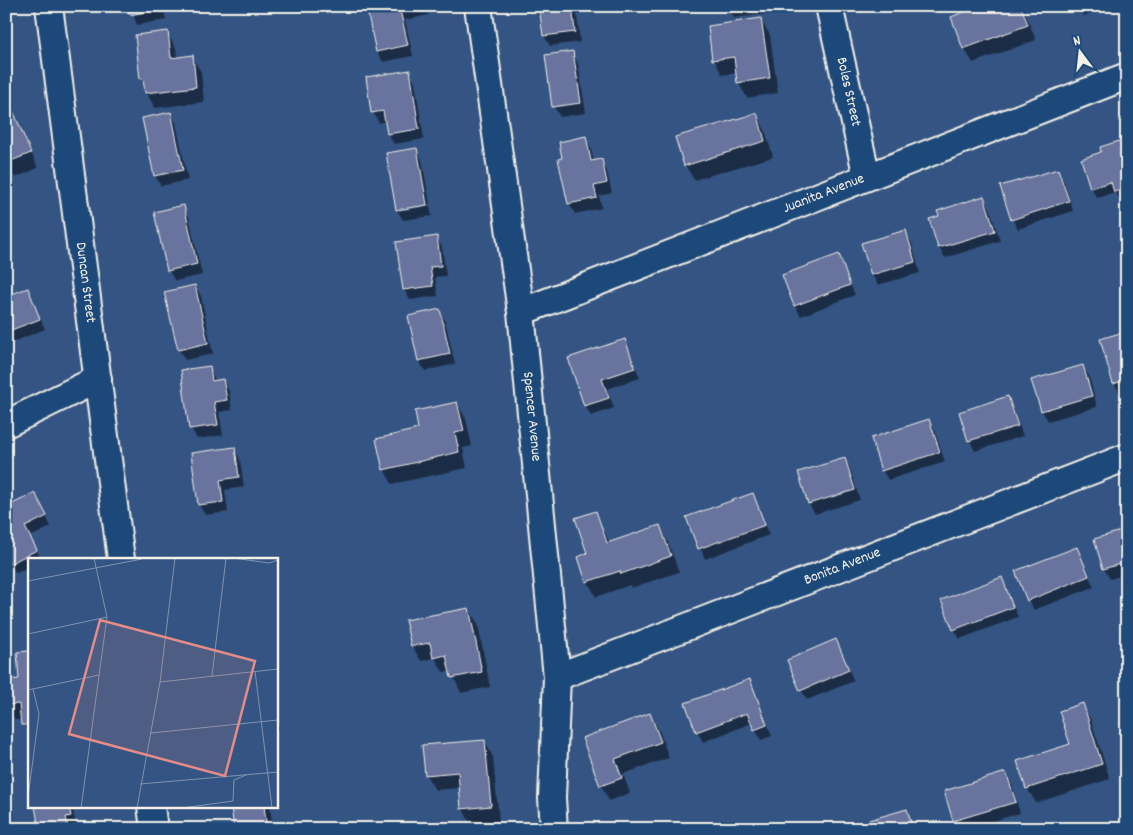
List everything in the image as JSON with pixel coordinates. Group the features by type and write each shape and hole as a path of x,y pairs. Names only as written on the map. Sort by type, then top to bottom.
{"street":[{"name":"Duncan Street","path":"48,6 120,558"},
{"name":"Spencer Avenue","path":"478,6 522,312 558,677 552,798 554,829"},
{"name":"Boles Street","path":"829,6 867,178"},
{"name":"Juanita Avenue","path":"522,312 1127,76"},
{"path":"6,424 98,379"},
{"name":"Bonita Avenue","path":"558,677 1127,457"},
{"path":"152,808 154,829"}],"building":[{"path":"128,6 160,6 161,9 130,15"},
{"path":"366,6 415,6 400,10 408,45 376,52"},
{"path":"539,6 572,6 575,32 543,36"},
{"path":"979,6 1021,6 1028,25 963,49 951,17"},
{"path":"761,18 770,78 737,83 734,57 712,60 708,26"},
{"path":"168,31 171,58 193,55 196,87 145,93 143,79 140,79 135,35"},
{"path":"573,51 581,103 552,107 545,55"},
{"path":"410,70 419,129 387,134 383,111 371,113 366,77"},
{"path":"6,94 31,153 6,163"},
{"path":"171,112 183,170 154,176 142,118"},
{"path":"757,113 765,141 684,166 675,137"},
{"path":"586,136 591,161 602,159 607,183 594,186 597,198 568,204 558,159 562,158 559,142"},
{"path":"1126,139 1127,188 1114,192 1111,182 1090,188 1081,159 1101,152 1100,147"},
{"path":"417,148 427,205 396,210 386,153"},
{"path":"1058,169 1069,201 1011,220 1000,186"},
{"path":"984,196 995,231 938,248 929,219 939,216 937,211"},
{"path":"184,205 197,264 167,271 154,212"},
{"path":"906,230 915,262 871,275 861,243"},
{"path":"437,236 441,266 430,267 433,286 403,290 396,242"},
{"path":"839,254 850,285 794,306 782,275"},
{"path":"195,285 208,343 178,350 164,292"},
{"path":"28,288 40,319 6,332 6,296"},
{"path":"440,309 450,354 418,361 408,316"},
{"path":"1127,331 1127,380 1113,384 1100,339"},
{"path":"625,339 635,368 602,379 609,398 584,406 568,358"},
{"path":"1083,365 1092,396 1041,411 1031,380"},
{"path":"210,366 212,381 223,379 227,400 214,402 218,425 189,429 181,370"},
{"path":"1008,396 1018,426 968,441 959,412"},
{"path":"457,402 464,431 455,433 459,452 383,470 376,439 418,429 415,411"},
{"path":"929,419 940,452 881,471 871,438"},
{"path":"235,447 239,477 220,480 223,502 198,505 191,453"},
{"path":"845,458 855,490 808,504 798,472"},
{"path":"35,493 47,516 25,527 37,550 9,564 6,558 6,507"},
{"path":"753,493 765,525 698,549 686,517"},
{"path":"596,511 607,543 660,525 671,556 621,574 620,571 586,582 578,557 587,553 575,518"},
{"path":"1127,529 1127,562 1103,569 1094,539"},
{"path":"1077,547 1089,576 1027,601 1015,571"},
{"path":"1002,577 1013,607 953,630 941,600"},
{"path":"469,608 482,672 451,678 446,655 433,658 430,643 411,646 405,620"},
{"path":"836,639 849,670 800,691 787,660"},
{"path":"28,651 28,725 21,725 19,704 6,705 6,680 19,679 17,652"},
{"path":"750,679 767,725 754,730 747,713 696,732 685,703"},
{"path":"1083,703 1102,764 1026,789 1017,761 1070,744 1059,711"},
{"path":"650,713 661,742 615,759 622,778 600,786 582,738"},
{"path":"485,740 491,806 461,809 458,772 425,775 422,745"},
{"path":"1006,772 1016,802 953,821 944,791"},
{"path":"35,808 69,808 71,816 66,817 68,829 39,829"},
{"path":"231,808 264,808 267,829 234,829"},
{"path":"907,809 913,829 846,829 845,827"}]}
